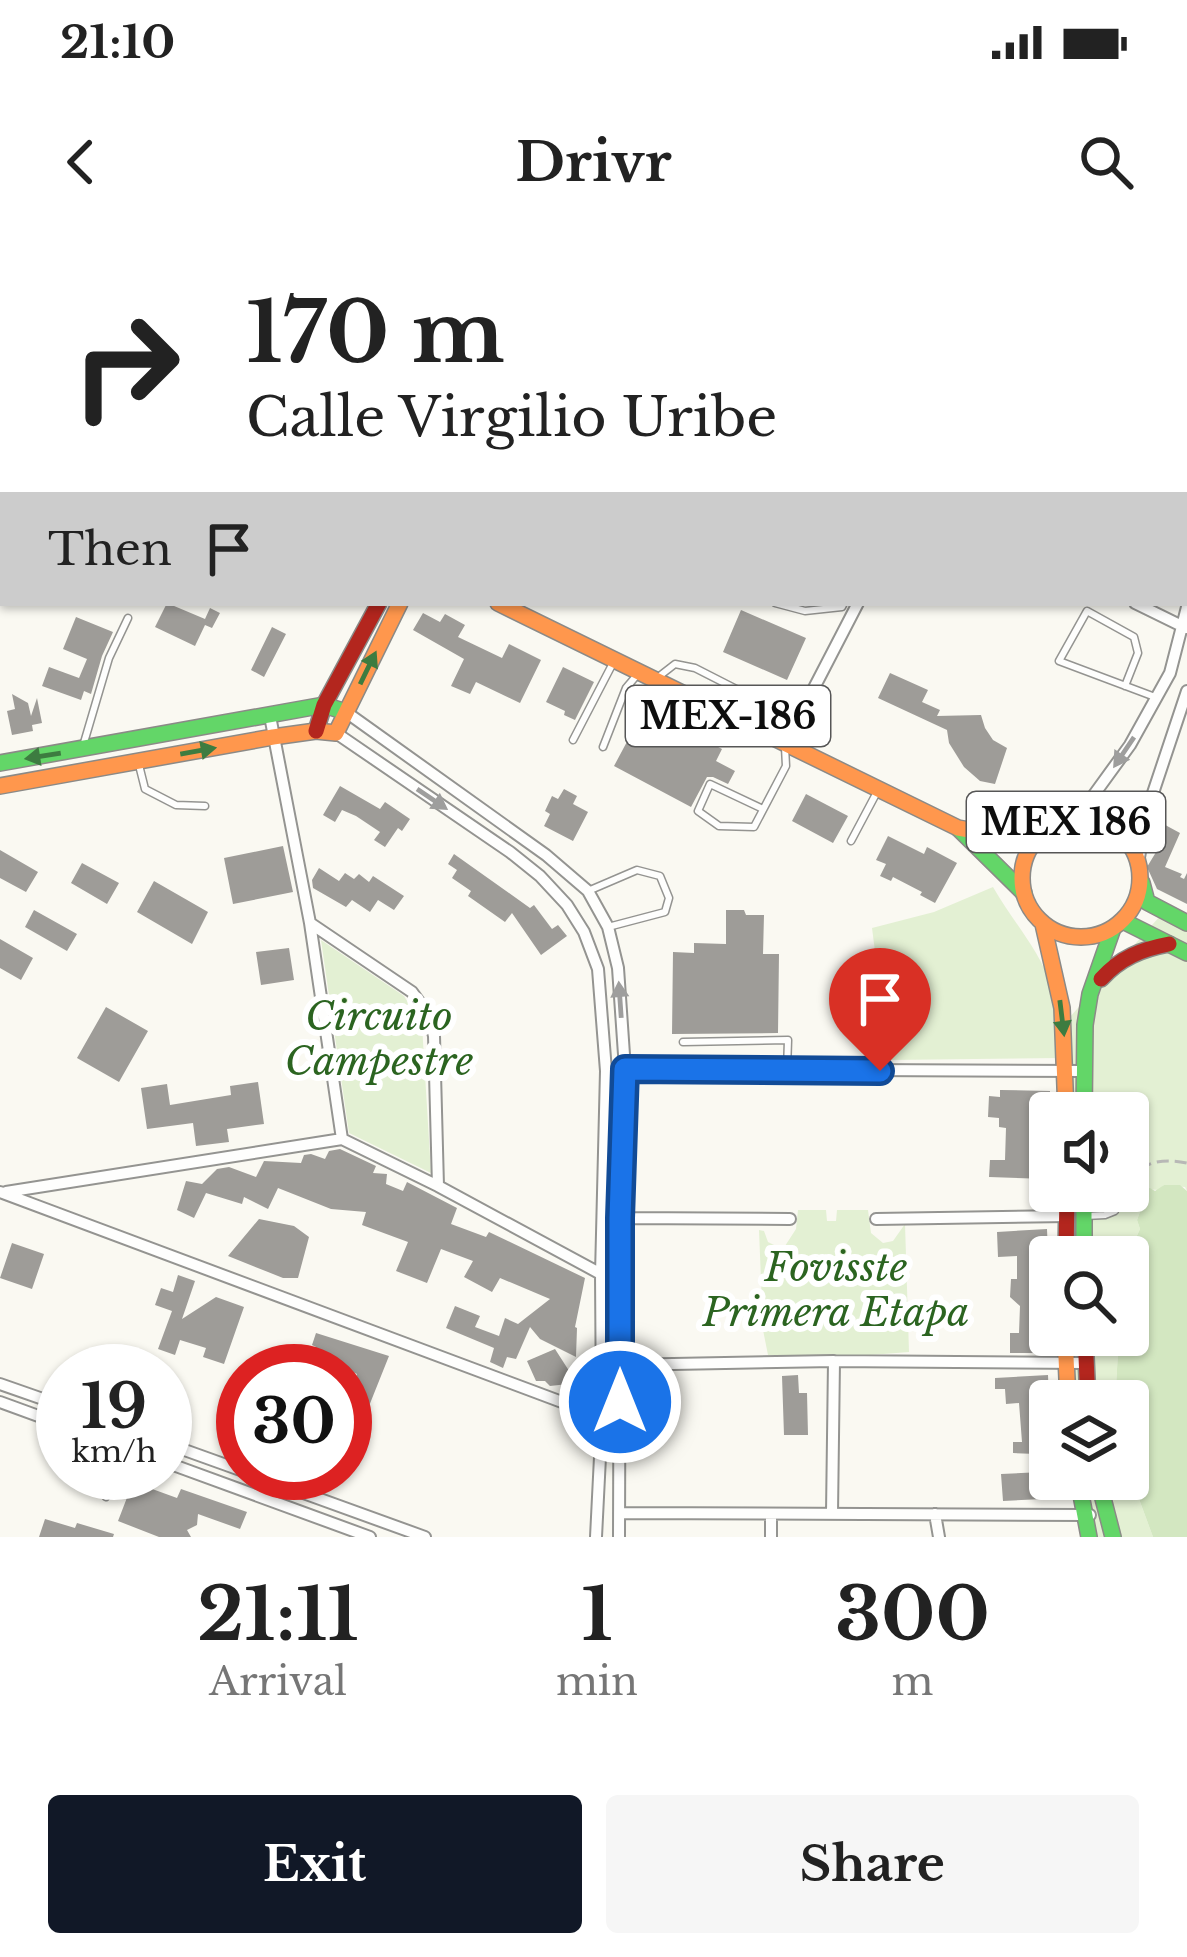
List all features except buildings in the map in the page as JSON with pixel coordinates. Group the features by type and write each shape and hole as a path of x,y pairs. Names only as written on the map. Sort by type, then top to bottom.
{"main road":[{"path":"316,731 324,705 377,606"},
{"path":"0,786 273,737 336,733 399,606"},
{"name":"MEX-186","path":"504,606 958,828 1004,836 1043,833"},
{"path":"0,763 324,705 346,712"},
{"name":"MEX 186","path":"1043,924 1024,893 1025,860 1043,833 1079,820 1099,822 1130,845 1139,871 1132,909 1118,925"},
{"name":"MEX-186","path":"958,828 1024,893"},
{"path":"1139,871 1147,902 1187,923"},
{"path":"1043,924 1078,938 1118,925 1187,953"},
{"path":"1043,924 1062,1008 1066,1092"},
{"path":"1084,1092 1090,994 1118,925"},
{"path":"1090,994 1112,965 1169,944"},
{"path":"1074,1212 1079,1236"},
{"path":"1071,1236 1076,1212"},
{"path":"1064,1356 1066,1380"},
{"path":"1086,1356 1087,1380"},
{"path":"1080,1500 1089,1537"},
{"path":"1104,1500 1113,1537"}],"street":[{"path":"785,744 856,606"},
{"path":"1142,606 1185,628"},
{"path":"1060,824 1093,796 1130,745 1170,673 1187,608"},
{"path":"1139,871 1148,808 1187,691"},
{"path":"346,712 503,822 588,891 608,927 618,968 625,1069 619,1537"},
{"path":"270,716 310,923 342,1139"},
{"path":"336,733 540,876 584,932 598,969 607,1071 596,1537"},
{"path":"310,923 412,992 428,1013 434,1036 438,1186"},
{"path":"625,1069 1084,1071"},
{"path":"1,1192 342,1139 601,1274"},
{"path":"1,1192 602,1418"},
{"path":"876,1219 1075,1216"},
{"path":"620,1218 790,1219"},
{"path":"832,1513 835,1361"},
{"path":"621,1365 1086,1363"},
{"path":"0,1384 36,1397"},
{"path":"0,1402 36,1415"},
{"path":"192,1472 370,1537"},
{"path":"323,1500 425,1537"},
{"path":"619,1513 1107,1514"},
{"path":"771,1514 771,1537"},
{"path":"935,1514 939,1537"}],"lane":[{"path":"787,606 805,611 822,606"},
{"path":"1125,686 1138,653 1134,637 1087,610 1059,661 1156,698"},
{"path":"82,750 110,658 128,618"},
{"path":"573,740 614,660"},
{"path":"603,747 626,688 675,664 695,668 797,720"},
{"path":"763,809 710,784 698,811 719,826 754,827 786,766 785,744"},
{"path":"138,761 146,789 176,805 206,806"},
{"path":"851,841 878,789"},
{"path":"588,891 637,870 660,876 669,898 665,912 608,927"},
{"path":"683,1042 788,1040 787,1070"},
{"path":"1075,1216 1112,1212"}],"path":[{"path":"1149,1163 1187,1163"}],"green space":[{"path":"993,887 1041,962 1061,1027 1169,906 1187,914 1187,1191 1164,1185 1149,1189 1149,1092 1061,1092 1060,1058 889,1060 872,928 934,912"},
{"name":"Circuito Campestre","path":"321,940 404,996 422,1025 431,1173 349,1133"},
{"path":"1164,1185 1180,1185 1187,1191 1187,1537 1153,1537 1139,1500 1149,1500 1149,1380 1116,1380 1118,1356 1149,1356 1149,1236 1137,1236 1137,1220 1140,1212 1149,1212 1149,1188 1155,1191"},
{"name":"Fovisste Primera Etapa","path":"798,1210 826,1210 827,1221 836,1221 837,1210 868,1210 871,1233 883,1243 893,1241 905,1224 909,1352 768,1355 759,1230 768,1242 785,1246 796,1229"},
{"path":"1063,1212 1140,1212 1137,1236 1064,1236"},
{"path":"1065,1356 1118,1356 1116,1380 1066,1380"},
{"path":"1083,1500 1139,1500 1153,1537 1091,1537"}],"traffic: fast":[{"path":"0,763 324,705 346,712"},
{"path":"959,829 1024,893"},
{"path":"1142,883 1147,902 1187,923"},
{"path":"1123,921 1187,953"},
{"path":"1084,1092 1090,994 1113,928"},
{"path":"1084,1212 1084,1236"},
{"path":"1082,1500 1089,1537"},
{"path":"1103,1500 1113,1537"}],"traffic: slow":[{"path":"0,786 273,737 336,733 399,606"},
{"path":"504,606 958,828 1004,836 1043,833"},
{"path":"1081,819 1114,829 1130,845 1140,878 1130,911 1114,927 1081,937 1048,927 1032,911 1022,878 1032,845 1048,829 1081,819"},
{"path":"1043,924 1062,1008 1065,1092"},
{"path":"1066,1356 1067,1380"}],"traffic: jam":[{"path":"316,731 324,705 377,606"},
{"path":"1101,979 1132,956 1169,944"},
{"path":"1066,1236 1067,1212"},
{"path":"1086,1356 1087,1380"}],"route":[{"path":"620,1402 625,1069 880,1071"}]}
